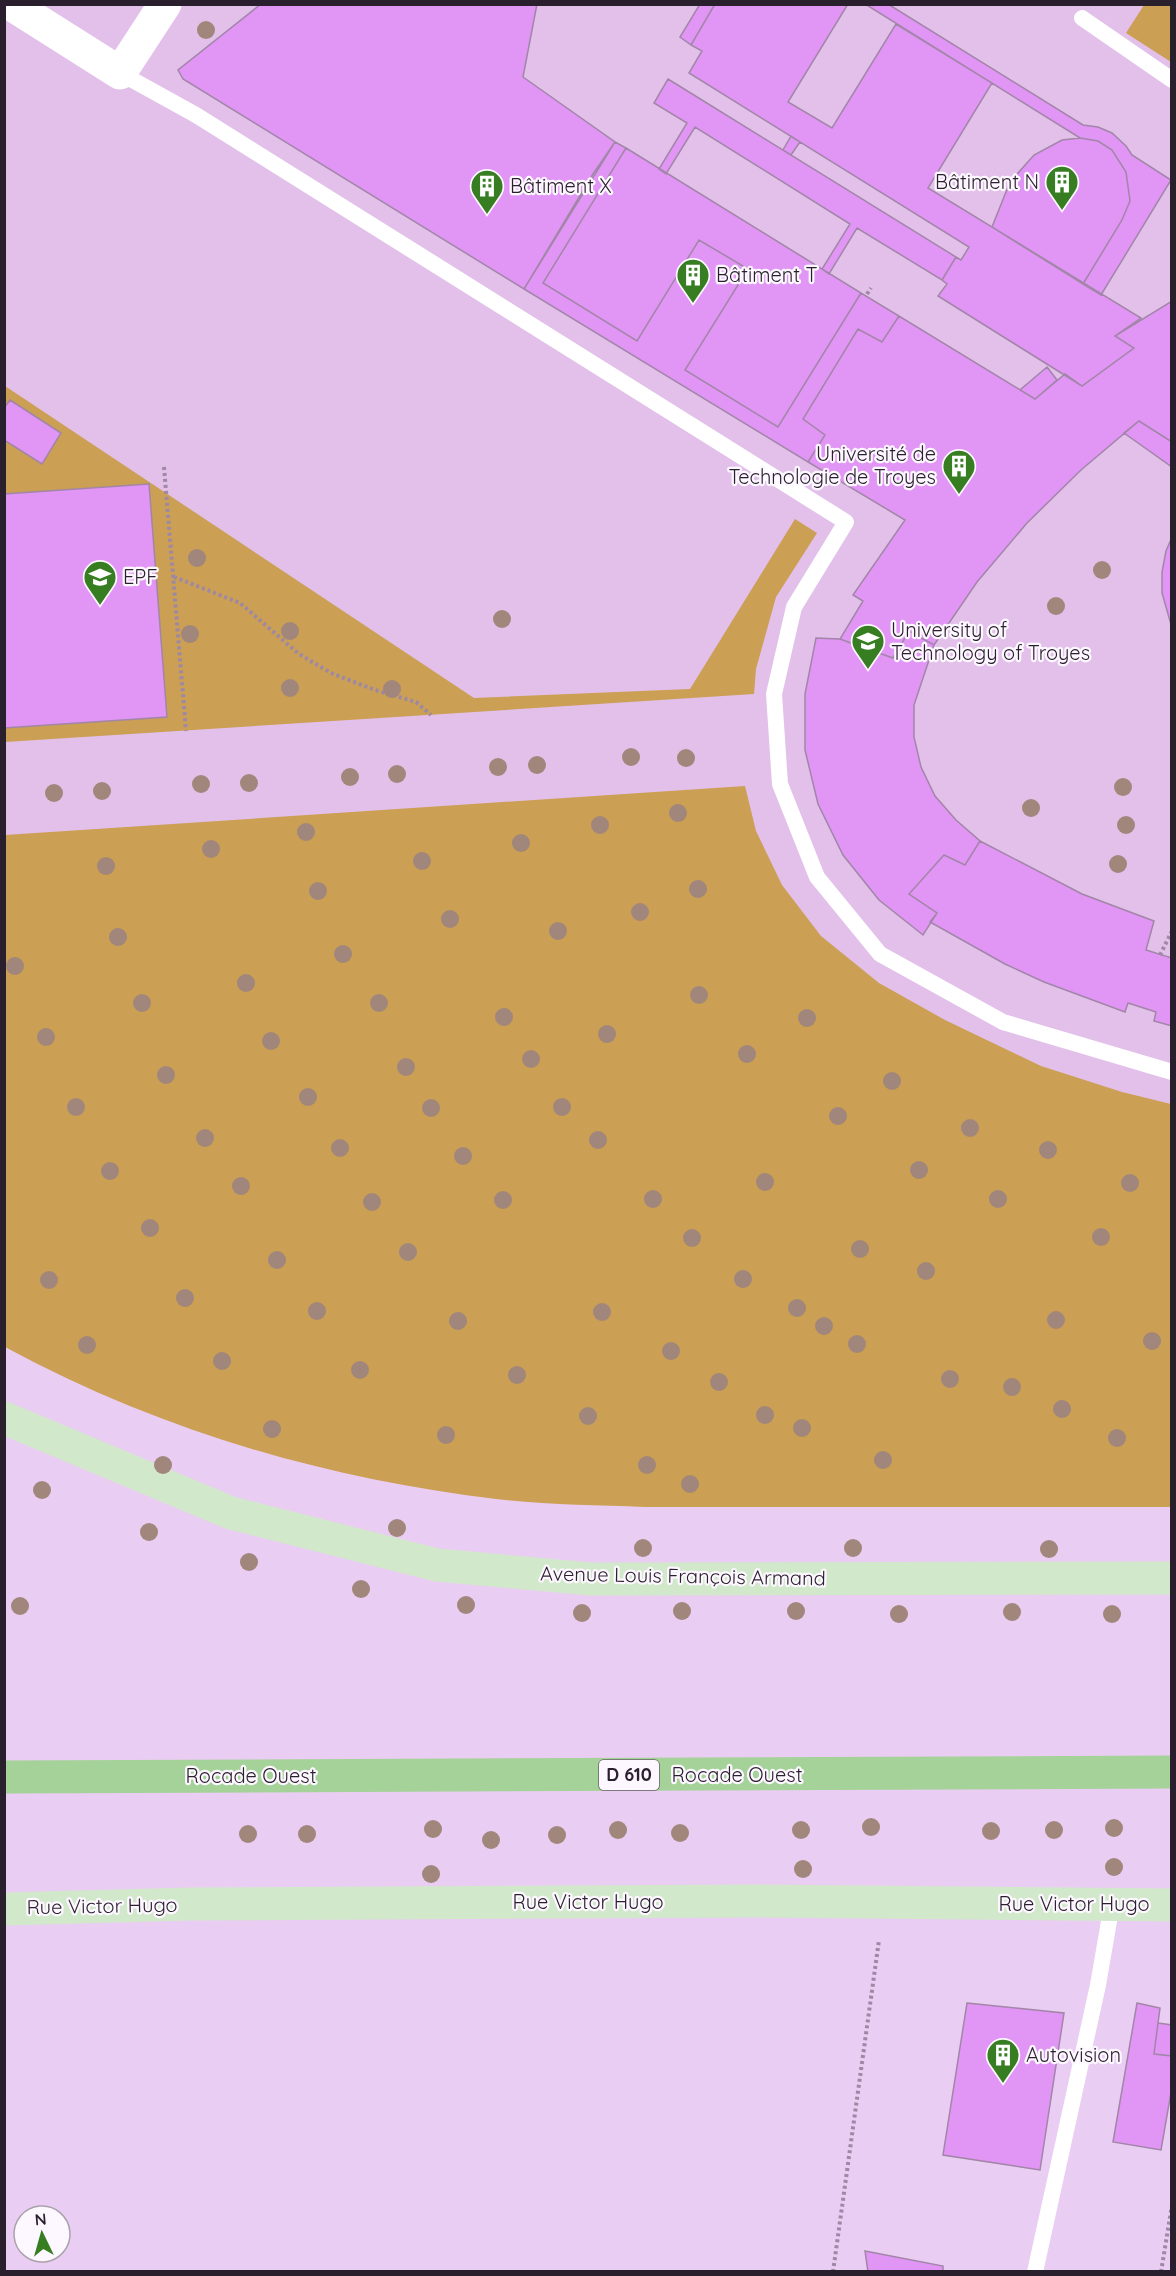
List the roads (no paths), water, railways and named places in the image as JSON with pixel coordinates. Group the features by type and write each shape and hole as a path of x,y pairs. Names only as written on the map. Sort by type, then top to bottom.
{"main road":[{"name":"Rocade Ouest","path":"4,1765 87,1776"},
{"name":"Rocade Ouest","path":"4,1777 1172,1772"}],"street":[{"path":"10,4 120,73 165,4"},
{"name":"Avenue Louis François Armand","path":"4,1418 231,1513 437,1565 591,1579 1172,1578"},
{"name":"Rue Victor Hugo","path":"4,1909 191,1904 740,1901 1172,1905"}],"lane":[{"path":"1082,18 1172,80"},
{"path":"120,73 205,121 846,522 794,607 774,694 780,784 817,878 880,954 1003,1022 1172,1072"},
{"path":"1035,2271 1098,1986 1112,1904"}],"place":[{"name":"Bâtiment N","path":"1062,211"},
{"name":"Bâtiment X","path":"487,215"},
{"name":"Bâtiment T","path":"693,304"},
{"name":"Université de Technologie de Troyes","path":"959,495"},
{"name":"EPF","path":"100,606"},
{"name":"University of Technology of Troyes","path":"868,670"},
{"name":"Autovision","path":"1003,2084"}]}
